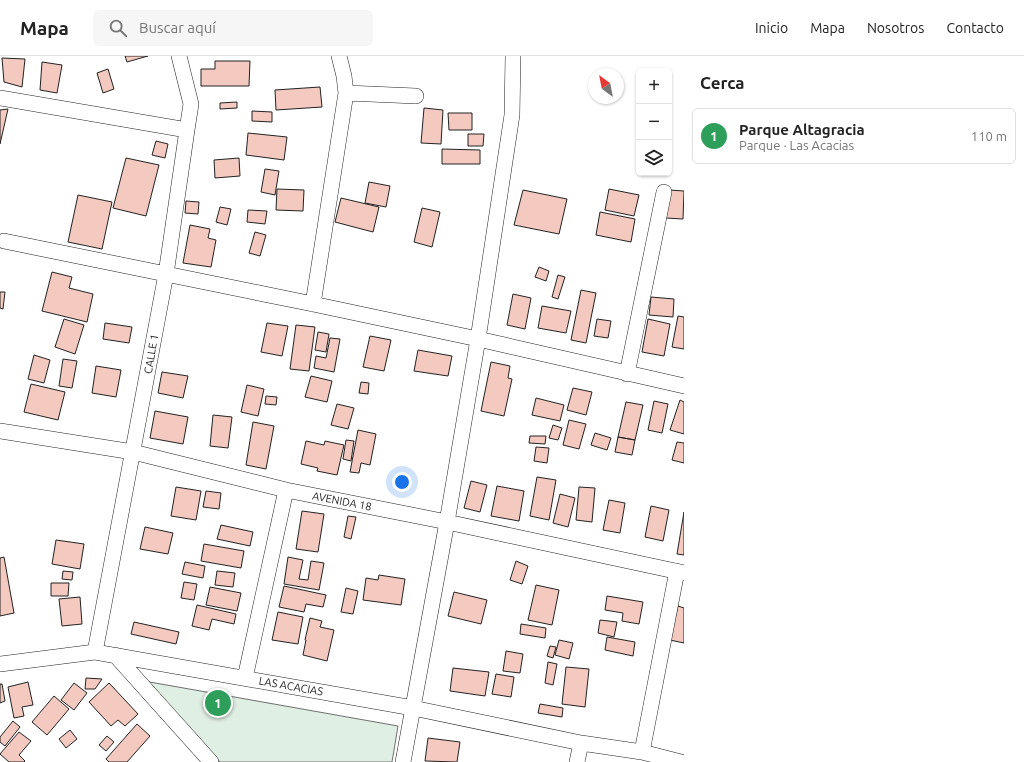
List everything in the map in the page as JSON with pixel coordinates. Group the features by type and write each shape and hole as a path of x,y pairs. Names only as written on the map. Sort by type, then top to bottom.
{"street":[{"name":"CALLE 1","path":"95,652 166,274 187,130 190,104 179,56"},
{"path":"313,304 346,93 339,56"},
{"path":"403,762 447,522 478,339 512,116 513,56"},
{"path":"346,93 416,96"},
{"path":"0,98 187,130"},
{"path":"627,374 664,192"},
{"path":"4,241 478,339 684,386"},
{"name":"AVENIDA 18","path":"0,431 133,452 286,490 447,522 680,572"},
{"path":"245,678 286,490"},
{"path":"680,572 642,752 681,762"},
{"name":"LAS ACACIAS","path":"0,664 95,652 413,708 581,743 642,752"},
{"path":"115,655 211,762"},
{"path":"577,762 581,743"}],"green space":[{"path":"144,681 398,726 392,762 220,762"}],"building":[{"path":"125,56 148,56 127,62"},
{"path":"2,58 25,59 22,87 4,82"},
{"path":"215,61 250,61 249,86 201,86 201,69 215,69"},
{"path":"42,62 62,65 57,93 40,90"},
{"path":"108,69 114,89 103,93 97,73"},
{"path":"320,87 322,107 276,110 275,90"},
{"path":"237,102 237,108 220,109 220,103"},
{"path":"424,108 443,110 441,144 421,143"},
{"path":"8,109 0,144 0,110"},
{"path":"252,111 272,112 272,122 252,121"},
{"path":"448,113 472,113 472,130 449,130"},
{"path":"248,133 287,137 284,160 246,155"},
{"path":"468,134 484,134 483,146 468,146"},
{"path":"156,141 168,144 165,158 152,155"},
{"path":"442,149 480,150 480,164 442,164"},
{"path":"126,158 159,165 146,216 113,208"},
{"path":"239,158 240,176 215,178 214,160"},
{"path":"265,169 279,171 275,195 261,192"},
{"path":"369,182 390,186 386,207 365,203"},
{"path":"277,189 304,190 303,211 276,210"},
{"path":"609,189 639,195 634,216 605,210"},
{"path":"523,190 567,199 559,234 514,225"},
{"path":"669,190 684,191 683,219 666,218"},
{"path":"78,195 112,202 102,249 68,242"},
{"path":"341,198 379,207 373,232 335,222"},
{"path":"186,201 199,202 198,214 185,213"},
{"path":"220,207 231,209 227,225 216,222"},
{"path":"422,208 440,212 432,247 414,242"},
{"path":"248,210 267,211 265,224 247,222"},
{"path":"600,212 635,219 631,242 596,235"},
{"path":"190,225 210,229 208,238 216,240 211,267 183,263"},
{"path":"255,232 266,235 260,256 249,253"},
{"path":"539,267 549,271 546,281 535,277"},
{"path":"52,272 72,277 69,288 93,294 87,322 42,311"},
{"path":"558,275 565,277 558,299 552,297"},
{"path":"581,290 596,293 586,343 571,340"},
{"path":"0,292 5,292 3,309 0,308"},
{"path":"513,294 531,298 525,329 507,325"},
{"path":"651,297 674,299 673,317 649,315"},
{"path":"542,306 571,311 566,333 538,328"},
{"path":"678,316 684,317 684,349 672,347"},
{"path":"64,319 84,325 75,354 55,347"},
{"path":"597,319 611,321 608,338 594,336"},
{"path":"648,319 670,324 664,356 642,352"},
{"path":"105,323 132,327 129,343 103,339"},
{"path":"267,323 288,326 282,356 261,352"},
{"path":"296,325 315,327 309,371 290,369"},
{"path":"318,332 329,334 326,352 315,350"},
{"path":"370,336 391,340 384,371 363,367"},
{"path":"330,338 340,339 334,372 314,368 316,356 326,358"},
{"path":"418,350 452,356 448,376 414,371"},
{"path":"34,355 50,360 44,383 28,379"},
{"path":"63,359 77,361 72,388 59,386"},
{"path":"491,362 510,366 508,378 512,379 504,416 481,411"},
{"path":"96,366 121,370 116,397 92,393"},
{"path":"162,372 188,376 183,398 158,393"},
{"path":"311,376 332,381 327,402 305,397"},
{"path":"361,382 369,383 368,394 359,393"},
{"path":"31,384 65,392 58,420 24,412"},
{"path":"247,385 264,389 258,416 241,412"},
{"path":"573,388 592,392 586,415 567,410"},
{"path":"266,396 277,397 276,405 265,404"},
{"path":"536,398 564,405 560,421 532,415"},
{"path":"680,400 684,402 684,434 670,430"},
{"path":"654,401 668,404 662,433 648,430"},
{"path":"626,402 643,405 635,440 618,437"},
{"path":"337,404 354,408 348,429 331,425"},
{"path":"155,411 188,417 183,444 150,438"},
{"path":"213,415 232,417 228,448 210,446"},
{"path":"569,420 586,424 579,449 563,445"},
{"path":"253,422 274,426 266,469 246,465"},
{"path":"553,425 562,428 558,440 549,438"},
{"path":"358,430 376,434 370,465 361,463 359,473 350,472"},
{"path":"595,433 611,438 607,450 591,445"},
{"path":"530,436 546,436 545,444 529,443"},
{"path":"618,437 635,440 632,455 615,452"},
{"path":"346,440 354,441 351,461 343,459"},
{"path":"306,441 324,445 325,441 344,445 337,475 317,471 318,468 301,464"},
{"path":"677,442 684,443 684,463 672,460"},
{"path":"536,447 549,448 547,463 534,461"},
{"path":"537,477 556,480 549,520 530,516"},
{"path":"471,481 487,485 480,512 464,508"},
{"path":"497,486 524,491 519,521 491,516"},
{"path":"176,487 201,491 196,520 171,516"},
{"path":"579,487 595,488 592,522 576,520"},
{"path":"206,491 221,493 219,509 203,507"},
{"path":"560,494 575,498 568,527 553,523"},
{"path":"609,500 625,503 620,533 603,530"},
{"path":"651,506 669,510 663,541 645,537"},
{"path":"302,511 324,514 318,552 296,549"},
{"path":"684,512 684,555 677,554"},
{"path":"348,516 356,517 351,539 344,537"},
{"path":"221,525 253,532 250,546 217,539"},
{"path":"145,527 173,533 168,554 140,549"},
{"path":"56,540 84,544 80,569 52,564"},
{"path":"204,544 244,551 241,568 201,561"},
{"path":"4,557 14,613 0,616 0,558"},
{"path":"288,557 303,560 299,579 308,580 311,561 324,563 319,590 284,584"},
{"path":"516,561 528,566 522,584 510,580"},
{"path":"185,562 205,566 203,578 182,574"},
{"path":"63,571 73,572 72,580 62,579"},
{"path":"217,571 235,573 233,587 215,585"},
{"path":"379,575 405,579 401,605 363,600 366,578 378,580"},
{"path":"184,582 197,584 194,600 181,598"},
{"path":"51,583 69,583 68,596 51,596"},
{"path":"536,585 559,590 552,625 528,620"},
{"path":"284,586 326,595 323,607 306,604 304,612 279,607"},
{"path":"210,587 241,593 237,611 206,605"},
{"path":"346,588 358,591 353,614 341,612"},
{"path":"454,592 487,600 481,624 448,616"},
{"path":"607,596 643,602 639,624 622,621 623,613 605,610"},
{"path":"80,597 82,624 62,626 59,599"},
{"path":"197,605 236,614 234,624 212,619 209,630 192,626"},
{"path":"678,606 684,608 684,643 670,640"},
{"path":"278,612 303,617 298,644 272,640"},
{"path":"310,618 322,621 320,627 334,630 327,661 303,655"},
{"path":"600,620 617,622 614,637 598,633"},
{"path":"134,622 179,632 176,644 131,634"},
{"path":"521,624 546,628 545,638 520,634"},
{"path":"607,637 635,642 633,656 605,650"},
{"path":"559,640 573,643 569,659 555,655"},
{"path":"550,646 556,647 553,658 547,656"},
{"path":"506,651 523,654 520,673 503,671"},
{"path":"548,662 557,664 553,685 545,683"},
{"path":"566,667 589,669 585,707 562,704"},
{"path":"453,668 489,672 485,696 450,691"},
{"path":"496,674 514,677 511,697 492,694"},
{"path":"86,678 102,679 95,689 85,689"},
{"path":"28,682 33,705 22,707 24,716 14,718 8,687"},
{"path":"74,683 87,693 74,710 61,700"},
{"path":"109,683 138,714 125,726 118,720 111,726 89,702"},
{"path":"0,684 2,684 5,701 0,703"},
{"path":"54,696 69,709 47,735 32,722"},
{"path":"540,704 563,708 562,717 538,713"},
{"path":"13,721 20,727 5,746 0,742 0,737"},
{"path":"137,724 150,736 127,762 109,762 106,759"},
{"path":"70,730 77,739 66,748 59,739"},
{"path":"19,732 31,741 19,755 25,761 9,762 0,754"},
{"path":"107,736 114,742 106,751 99,745"},
{"path":"428,738 460,742 457,762 425,761"}],"place":[{"name":"Parque Altagracia","path":"218,703"}]}
